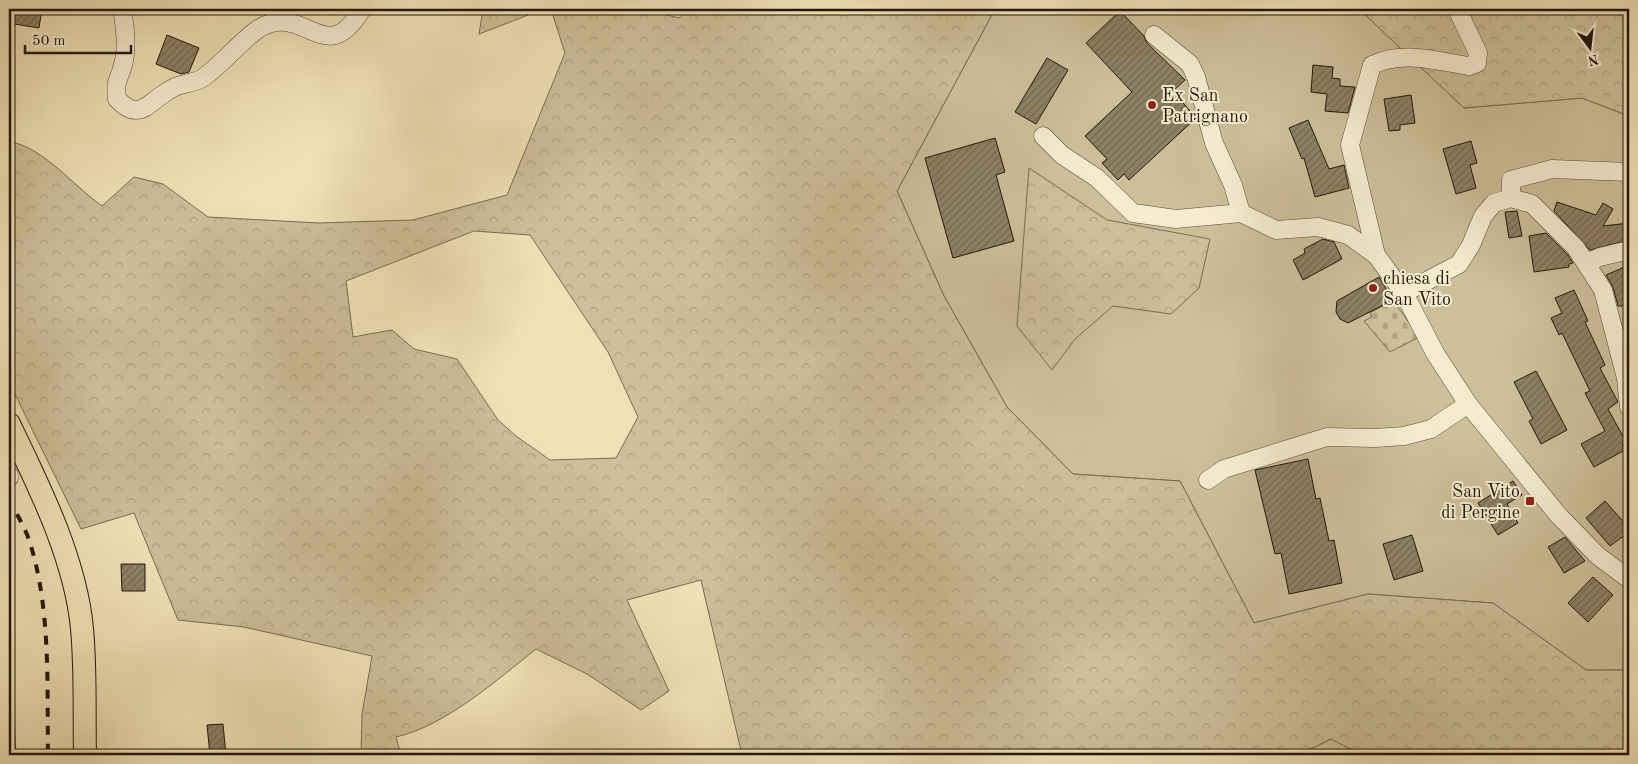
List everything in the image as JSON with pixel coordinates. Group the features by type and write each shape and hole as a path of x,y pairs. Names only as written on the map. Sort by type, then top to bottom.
{"main road":[{"path":"9,424 31,470 68,564 82,628 85,755"}],"street":[{"path":"122,9 126,42 123,64 115,81 117,99 126,107 135,110 143,109 176,87 203,78 230,52 270,21 281,19 292,21 329,35 338,35 352,26 362,9"},
{"path":"1376,255 1350,145 1372,65 1387,58 1409,56 1468,66 1477,63 1478,53 1456,9"},
{"path":"1154,35 1190,64 1196,77 1214,143 1232,185 1241,213"},
{"path":"1043,136 1062,155 1097,178 1133,213 1176,219 1241,213 1276,230 1318,227 1348,235 1376,255 1404,293 1435,353 1468,404 1559,516 1598,556 1629,579"},
{"path":"1511,198 1511,180 1552,169 1629,172"},
{"path":"1404,293 1459,264 1472,245 1483,216 1494,203 1511,198 1532,204 1576,248 1603,290 1629,395"},
{"path":"1586,263 1600,257 1629,250"},
{"path":"1208,480 1224,469 1327,436 1375,438 1404,436 1431,429 1468,404"}],"green space":[{"path":"483,9 544,9 479,34"},
{"path":"551,9 644,9 679,18 686,9 995,9 897,191 944,296 1007,407 1073,474 1180,481 1254,623 1368,594 1493,603 1586,670 1629,670 1629,755 1362,755 1331,739 1298,755 742,755 701,580 627,600 669,691 641,710 587,674 536,649 487,688 452,712 433,723 396,737 401,755 361,755 362,714 372,656 244,627 178,620 134,513 81,529 9,382 9,141 23,145 47,160 102,206 134,177 163,184 208,217 319,223 413,220 507,195 565,53","holes":["474,231 530,235 608,352 638,417 616,458 550,460 516,436 498,420 457,359 414,349 392,330 353,337 346,281"]},
{"path":"995,9 1359,9 1464,108 1582,98 1629,116 1629,670 1586,670 1493,603 1368,594 1254,623 1180,481 1073,474 1007,407 944,296 897,191"},
{"path":"1359,9 1629,9 1629,116 1582,98 1464,108"},
{"path":"1029,168 1107,220 1210,239 1199,288 1171,314 1113,306 1075,339 1052,370 1017,326"},
{"path":"1393,300 1419,337 1390,352 1364,321 1372,317 1370,313"},
{"path":"9,594 16,755 9,755"},
{"path":"1331,739 1362,755 1298,755"}],"building":[{"path":"16,9 42,9 39,28 14,24"},
{"name":"Ex San Patrignano","path":"1120,11 1144,36 1147,43 1185,80 1173,91 1196,118 1129,180 1124,174 1118,180 1102,163 1107,159 1085,136 1132,92 1086,43"},
{"path":"167,35 199,48 189,72 181,74 156,64"},
{"path":"1047,58 1068,70 1036,124 1015,112"},
{"path":"1313,65 1333,67 1332,78 1340,79 1340,86 1355,87 1348,113 1325,111 1327,94 1311,92"},
{"path":"1411,95 1415,123 1400,125 1400,130 1389,131 1384,99"},
{"path":"1308,120 1329,169 1344,165 1349,188 1315,197 1304,158 1302,159 1289,128"},
{"path":"995,138 1005,172 996,175 1014,241 953,258 925,158"},
{"path":"1471,141 1477,163 1470,165 1476,188 1456,194 1443,149"},
{"path":"1557,202 1596,215 1603,203 1613,209 1603,226 1629,223 1629,240 1590,250 1554,211"},
{"path":"1517,211 1522,236 1509,238 1505,212"},
{"path":"1546,233 1568,255 1573,263 1569,264 1569,267 1534,272 1529,236"},
{"path":"1323,239 1334,242 1342,259 1303,280 1293,260 1305,253 1304,249"},
{"path":"1629,265 1629,306 1618,306 1613,287 1606,275"},
{"name":"chiesa di San Vito","path":"1379,277 1393,300 1348,323 1340,319 1336,312 1337,301"},
{"path":"1574,290 1588,321 1585,322 1605,365 1600,368 1618,402 1608,409 1626,442 1622,444 1625,450 1594,467 1581,444 1605,431 1585,393 1590,391 1562,333 1559,335 1551,318 1562,313 1555,298"},
{"path":"1536,371 1567,430 1541,444 1529,421 1533,419 1514,382"},
{"path":"1308,459 1316,499 1320,498 1329,541 1334,540 1342,583 1289,594 1281,553 1275,554 1255,470"},
{"path":"1513,481 1522,495 1507,504 1518,523 1498,535 1478,503"},
{"path":"1605,501 1629,528 1629,532 1610,546 1586,518"},
{"path":"1412,535 1423,571 1394,580 1383,544"},
{"path":"1565,537 1585,561 1564,573 1548,547"},
{"path":"121,564 145,564 145,591 122,591"},
{"path":"1593,577 1613,595 1588,622 1568,603"},
{"path":"223,724 226,755 210,755 207,725"}],"railway":[{"path":"9,498 29,540 41,592 46,646 48,755"}],"place":[{"name":"Ex San Patrignano","path":"1152,105"},
{"name":"chiesa di San Vito","path":"1373,288"},
{"name":"San Vito di Pergine","path":"1530,501"}]}
